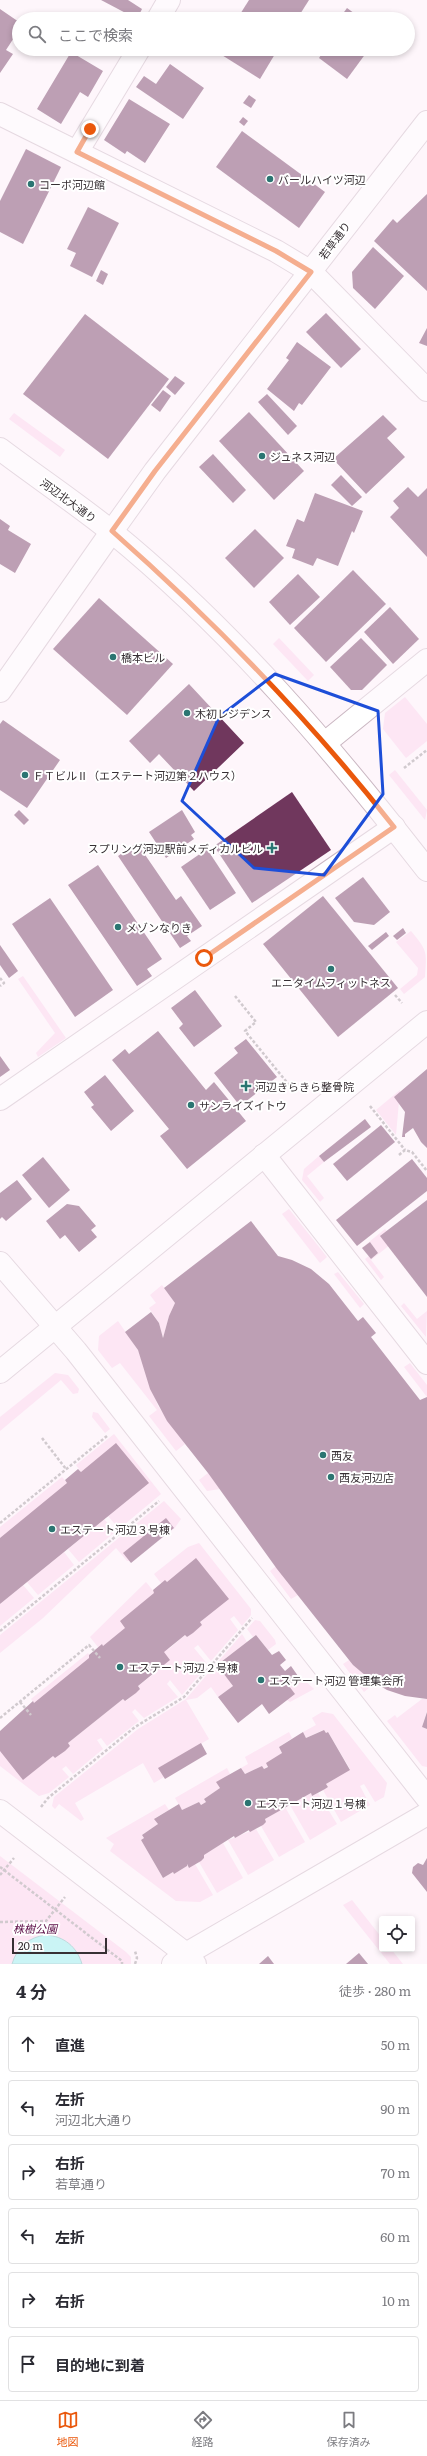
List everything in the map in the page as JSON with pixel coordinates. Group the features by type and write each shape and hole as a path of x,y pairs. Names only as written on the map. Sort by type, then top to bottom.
{"street":[{"path":"162,12 169,0"},
{"path":"77,152 135,56"},
{"path":"0,114 276,251 311,272 427,390"},
{"name":"若草通り","path":"0,691 155,471 427,122"},
{"name":"河辺北大通り","path":"0,449 112,531 222,633 325,743 427,870"},
{"path":"325,743 427,660"},
{"path":"0,1099 394,827"},
{"path":"0,1372 427,1022"},
{"path":"264,1155 427,1363"},
{"path":"0,1263 56,1325 427,1798"},
{"path":"0,1811 185,1961 427,1814"}],"path":[{"path":"404,768 427,750"},
{"path":"0,978 4,983 0,986"},
{"path":"395,995 402,1003"},
{"path":"235,996 256,1022 245,1031 294,1091"},
{"path":"370,1106 405,1150 412,1152 427,1171"},
{"path":"399,1155 405,1150"},
{"path":"0,1523 112,1432"},
{"path":"42,1438 66,1469"},
{"path":"0,1631 164,1497"},
{"path":"41,1807 48,1798 135,1727 184,1697 255,1615"},
{"path":"0,1718 89,1645 100,1658"},
{"path":"20,1702 31,1715"},
{"path":"0,1875 14,1858"},
{"path":"0,1867 122,1961 122,1964"},
{"path":"0,1922 46,1921 65,1897"},
{"path":"135,1964 137,1958 136,1951"}],"highlighted area":[{"path":"275,674 378,711 383,794 324,875 254,868 182,801 219,717"}],"green space":[{"path":"14,413 65,450 60,457 9,419"},
{"path":"279,638 314,675 308,681 273,644"},
{"path":"405,697 427,724 427,741 406,758 383,729 385,713"},
{"path":"395,770 427,810 425,820 389,775"},
{"path":"411,931 425,951 425,977 404,994 400,989 417,975 418,968 396,942"},
{"path":"23,976 66,1038 38,1057 36,1053 55,1033 18,979"},
{"path":"400,1090 396,1135 376,1110"},
{"path":"319,1156 324,1162 307,1176 324,1198 320,1202 302,1180 304,1169"},
{"path":"289,1209 327,1257 320,1263 282,1214"},
{"path":"385,1229 410,1261 391,1244 371,1260 384,1277 381,1280 365,1259 369,1256 371,1259 378,1253 370,1242 358,1251"},
{"path":"338,1272 364,1304 360,1308 334,1274"},
{"path":"162,1285 175,1303 169,1316 163,1338 159,1323 149,1308 156,1303 150,1295"},
{"path":"404,1303 417,1319 427,1311 426,1337 401,1306"},
{"path":"118,1321 138,1350 158,1406 185,1444 176,1451 149,1416 157,1410 120,1363 112,1368 98,1350 99,1336"},
{"path":"410,1363 427,1385 427,1397 404,1367"},
{"path":"55,1373 68,1375 79,1389 78,1393 73,1394 61,1380 0,1431 0,1417"},
{"path":"93,1412 98,1413 110,1429 105,1433 92,1417"},
{"path":"114,1434 161,1494 119,1529 108,1516 146,1485 84,1476 76,1465"},
{"path":"208,1473 220,1489 207,1491 199,1480"},
{"path":"62,1477 71,1487 0,1539 0,1527"},
{"path":"164,1501 181,1519 174,1529 166,1519 130,1561 127,1561 116,1548 43,1618 0,1653 0,1635"},
{"path":"104,1519 115,1532 79,1562 68,1549"},
{"path":"199,1543 251,1609 251,1615 242,1626 234,1616 230,1619 238,1630 211,1661 198,1645 194,1648 208,1665 182,1695 170,1680 167,1684 178,1697 144,1718 135,1709 132,1712 139,1721 107,1746 101,1738 97,1740 103,1749 73,1774 66,1766 62,1769 69,1777 49,1793 39,1796 0,1766 0,1747 53,1756 55,1758 70,1746 68,1743 123,1699 126,1701 140,1689 138,1686 154,1674 160,1652 170,1648 185,1635 187,1637 202,1625 200,1622 215,1609 167,1591 154,1574 188,1547"},
{"path":"64,1552 74,1565 38,1595 27,1582"},
{"path":"276,1566 298,1595 291,1599 270,1571"},
{"path":"146,1582 159,1598 137,1614 114,1646 98,1647 90,1637"},
{"path":"23,1585 34,1598 0,1626 0,1604"},
{"path":"255,1620 260,1621 275,1640 276,1644 268,1650 256,1635 253,1637 247,1629"},
{"path":"242,1634 247,1642 217,1665 233,1686 218,1697 211,1687 197,1698 186,1700 209,1739 160,1768 164,1777 154,1783 143,1763 75,1803 84,1819 81,1821 59,1804 55,1809 52,1806 54,1797 138,1729 186,1699"},
{"path":"88,1653 94,1662 38,1708 31,1699"},
{"path":"349,1660 375,1683 364,1692 343,1664"},
{"path":"302,1678 314,1689 290,1702 287,1700 289,1686"},
{"path":"422,1699 427,1699 427,1711 422,1727 427,1729 427,1767 422,1766 387,1721 395,1715 397,1718"},
{"path":"322,1712 333,1714 387,1783 384,1797 375,1802 364,1784 360,1786 370,1805 341,1822 323,1790 328,1787 326,1784 350,1769 328,1732 326,1733 323,1730 306,1738 303,1732 316,1725 312,1718"},
{"path":"289,1732 292,1738 279,1747 282,1753 264,1769 262,1766 245,1774 241,1768 248,1764 245,1757"},
{"path":"227,1768 230,1774 217,1783 220,1788 204,1799 206,1802 201,1805 199,1802 182,1810 175,1798"},
{"path":"311,1793 312,1796 318,1793 337,1824 310,1840 290,1805"},
{"path":"165,1804 169,1810 155,1818 158,1824 142,1835 144,1838 141,1840 163,1878 173,1872 174,1874 187,1866 187,1864 189,1868 195,1864 213,1895 200,1902 176,1901 110,1851 114,1844 106,1838"},
{"path":"285,1807 305,1842 279,1857 261,1826 266,1822 265,1819"},
{"path":"256,1829 274,1860 248,1875 228,1840"},
{"path":"223,1843 243,1878 217,1893 199,1862 204,1858 203,1855"},
{"name":"株樹公園","path":"0,1856 126,1952 131,1957 131,1964 0,1964"},
{"path":"352,1900 379,1934 379,1950 343,1905"},
{"path":"380,1952 393,1952 403,1964 390,1964"}],"water":[{"path":"46,1935 59,1938 69,1944 77,1952 82,1964 12,1964 20,1948 24,1944 34,1938"}],"building":[{"path":"101,0 128,0 142,9 140,12 124,12"},
{"path":"249,0 309,0 301,12 241,12"},
{"path":"347,8 352,12 344,12"},
{"path":"0,9 12,17 12,41 6,50 12,53 12,55 0,73"},
{"path":"69,56 78,56 103,71 88,97 80,92 61,124 37,109"},
{"path":"223,56 274,56 260,79"},
{"path":"320,56 364,56 347,79 319,58"},
{"path":"170,64 204,88 183,119 136,87 144,76 156,84"},
{"path":"249,95 256,100 251,108 243,103"},
{"path":"129,99 170,124 145,163 127,151 125,154 104,140"},
{"path":"243,117 248,121 244,126 239,122"},
{"name":"バールハイツ河辺","path":"242,131 325,192 299,228 216,167"},
{"name":"コーポ河辺館","path":"26,149 61,167 23,244 0,232 0,201"},
{"path":"427,194 427,291 374,241 393,219 397,223"},
{"path":"88,207 119,223 92,277 70,266 76,253 67,249"},
{"path":"373,247 404,276 375,309 353,288 352,272"},
{"path":"101,270 108,274 103,285 96,281"},
{"path":"326,313 361,349 341,368 306,332"},
{"path":"85,314 169,379 108,459 23,394"},
{"path":"427,328 427,346 419,343"},
{"path":"297,342 331,367 302,405 299,403 294,411 267,389 289,360 286,358"},
{"path":"175,376 185,383 175,395 166,387"},
{"path":"163,390 171,396 160,412 151,405"},
{"path":"267,394 297,426 288,435 258,402"},
{"name":"ジュネス河辺","path":"249,412 304,471 274,500 219,441"},
{"path":"383,415 397,429 387,438 405,457 366,494 333,459"},
{"path":"213,454 246,490 233,503 199,467"},
{"path":"341,475 362,497 352,506 331,485"},
{"path":"408,487 418,497 427,488 427,557 390,517 399,508 393,501"},
{"path":"315,493 363,511 354,533 352,531 338,566 317,558 313,566 292,558 295,549 286,546 297,519 304,522"},
{"path":"0,519 10,526 8,530 31,544 15,573 0,564"},
{"path":"255,529 284,558 254,588 225,558"},
{"path":"353,570 386,604 326,662 294,628"},
{"path":"298,574 320,597 290,625 269,602"},
{"name":"橋本ビル","path":"99,598 173,664 127,715 53,649"},
{"path":"390,607 419,639 393,664 364,632"},
{"path":"361,638 387,665 362,690 351,690 330,667"},
{"name":"木初レジデンス","path":"189,684 244,743 194,791 159,754 150,763 129,741"},
{"name":"ＦＴビルⅡ（エステート河辺第２ハウス）","path":"3,720 60,760 27,808 0,790 0,724"},
{"name":"スプリング河辺駅前メディカルビル","path":"292,792 331,850 252,903 214,846"},
{"path":"19,810 29,820 24,825 14,815"},
{"path":"182,810 195,832 191,835 194,839 166,858 149,832"},
{"path":"137,843 176,900 181,896 202,926 187,936 191,941 180,948 118,856"},
{"path":"207,849 236,893 210,910 181,867"},
{"name":"メゾンなりき","path":"98,865 162,959 147,969 152,976 137,986 68,885"},
{"path":"363,877 390,912 374,925 354,922 335,898"},
{"path":"323,896 398,988 338,1037 263,944"},
{"path":"50,898 113,990 75,1017 12,924"},
{"path":"403,928 406,933 397,940 393,936"},
{"path":"386,932 389,936 372,950 368,946"},
{"path":"0,945 18,971 9,978 0,965"},
{"path":"195,990 222,1026 194,1047 179,1028 183,1024 171,1008"},
{"name":"サンライズイトウ","path":"158,1031 206,1090 214,1082 246,1121 187,1169 160,1136 169,1129 112,1060 125,1049 129,1054"},
{"path":"246,1039 277,1077 240,1106 214,1073 238,1053 234,1048"},
{"path":"0,1056 10,1070 0,1077"},
{"path":"427,1069 427,1148 421,1142 413,1128 405,1134 405,1137 402,1137 405,1112 394,1097"},
{"path":"105,1075 134,1111 111,1131 91,1107 94,1105 84,1092"},
{"path":"365,1119 371,1127 324,1162 319,1156"},
{"path":"381,1125 395,1142 347,1181 333,1164"},
{"path":"43,1157 70,1190 49,1208 22,1175"},
{"path":"412,1159 427,1178 427,1191 357,1246 336,1220"},
{"path":"17,1180 32,1199 6,1221 2,1217 0,1219 0,1193"},
{"path":"427,1200 427,1297 380,1236"},
{"path":"67,1204 79,1206 96,1226 91,1230 97,1237 79,1252 65,1235 60,1239 46,1221"},
{"name":"西友河辺店","path":"251,1221 278,1256 292,1260 311,1269 329,1284 358,1321 363,1317 376,1333 371,1337 420,1400 427,1397 427,1699 405,1696 387,1690 372,1681 353,1665 277,1569 208,1473 167,1421 150,1389 138,1350 125,1332 151,1312 159,1323 163,1338 169,1316 175,1303 164,1288"},
{"path":"370,1242 378,1253 371,1259 362,1248"},
{"name":"エステート河辺３号棟","path":"116,1443 149,1483 0,1604 0,1538 67,1483 65,1480 78,1469 81,1472"},
{"path":"166,1518 174,1528 131,1563 123,1553"},
{"name":"エステート河辺２号棟","path":"196,1558 229,1599 200,1622 202,1625 193,1633 187,1637 185,1635 164,1652 170,1660 138,1686 140,1689 136,1693 125,1701 123,1699 68,1743 70,1746 65,1751 55,1758 53,1756 23,1780 0,1751 0,1731 33,1701 34,1703 89,1658 89,1655 102,1644 103,1646 125,1628 120,1621 154,1593 153,1590 165,1580 167,1582"},
{"name":"エステート河辺 管理集会所","path":"256,1635 272,1655 279,1651 286,1660 280,1665 285,1671 291,1666 298,1676 289,1686 295,1694 269,1714 262,1704 238,1723 218,1697 233,1686 217,1665"},
{"path":"427,1712 427,1729 422,1727"},
{"name":"エステート河辺１号棟","path":"324,1730 326,1733 328,1732 350,1770 326,1784 328,1787 325,1789 312,1796 311,1793 265,1819 266,1822 263,1825 250,1832 249,1830 235,1838 234,1836 204,1855 204,1858 201,1861 189,1868 187,1864 187,1866 174,1874 173,1872 163,1878 141,1840 144,1838 142,1835 158,1824 154,1819 179,1804 182,1810 199,1802 201,1805 206,1802 204,1799 220,1788 216,1782 241,1768 245,1774 262,1766 264,1769 268,1767 266,1763 282,1753 279,1747 303,1732 306,1738"},
{"path":"201,1743 207,1754 165,1779 158,1768"},
{"path":"427,1858 427,1892 412,1873 413,1867 418,1863 423,1865"},
{"path":"359,1953 368,1964 346,1964"},
{"path":"268,1956 274,1964 259,1964"}],"place":[{"name":"バールハイツ河辺","path":"270,179"},
{"name":"コーポ河辺館","path":"31,184"},
{"name":"ジュネス河辺","path":"262,456"},
{"name":"橋本ビル","path":"113,657"},
{"name":"木初レジデンス","path":"187,713"},
{"name":"ＦＴビルⅡ（エステート河辺第２ハウス）","path":"25,775"},
{"name":"スプリング河辺駅前メディカルビル","path":"272,848"},
{"name":"メゾンなりき","path":"118,927"},
{"name":"エニタイムフィットネス","path":"331,969"},
{"name":"河辺きらきら整骨院","path":"246,1086"},
{"name":"サンライズイトウ","path":"191,1105"},
{"name":"西友","path":"323,1455"},
{"name":"西友河辺店","path":"331,1477"},
{"name":"エステート河辺３号棟","path":"52,1529"},
{"name":"エステート河辺２号棟","path":"120,1667"},
{"name":"エステート河辺 管理集会所","path":"261,1680"},
{"name":"エステート河辺１号棟","path":"248,1803"}],"route":[{"path":"90,129 77,152 276,251 311,272 155,471 112,531 222,633 269,680 325,743 394,827 204,958"}]}
